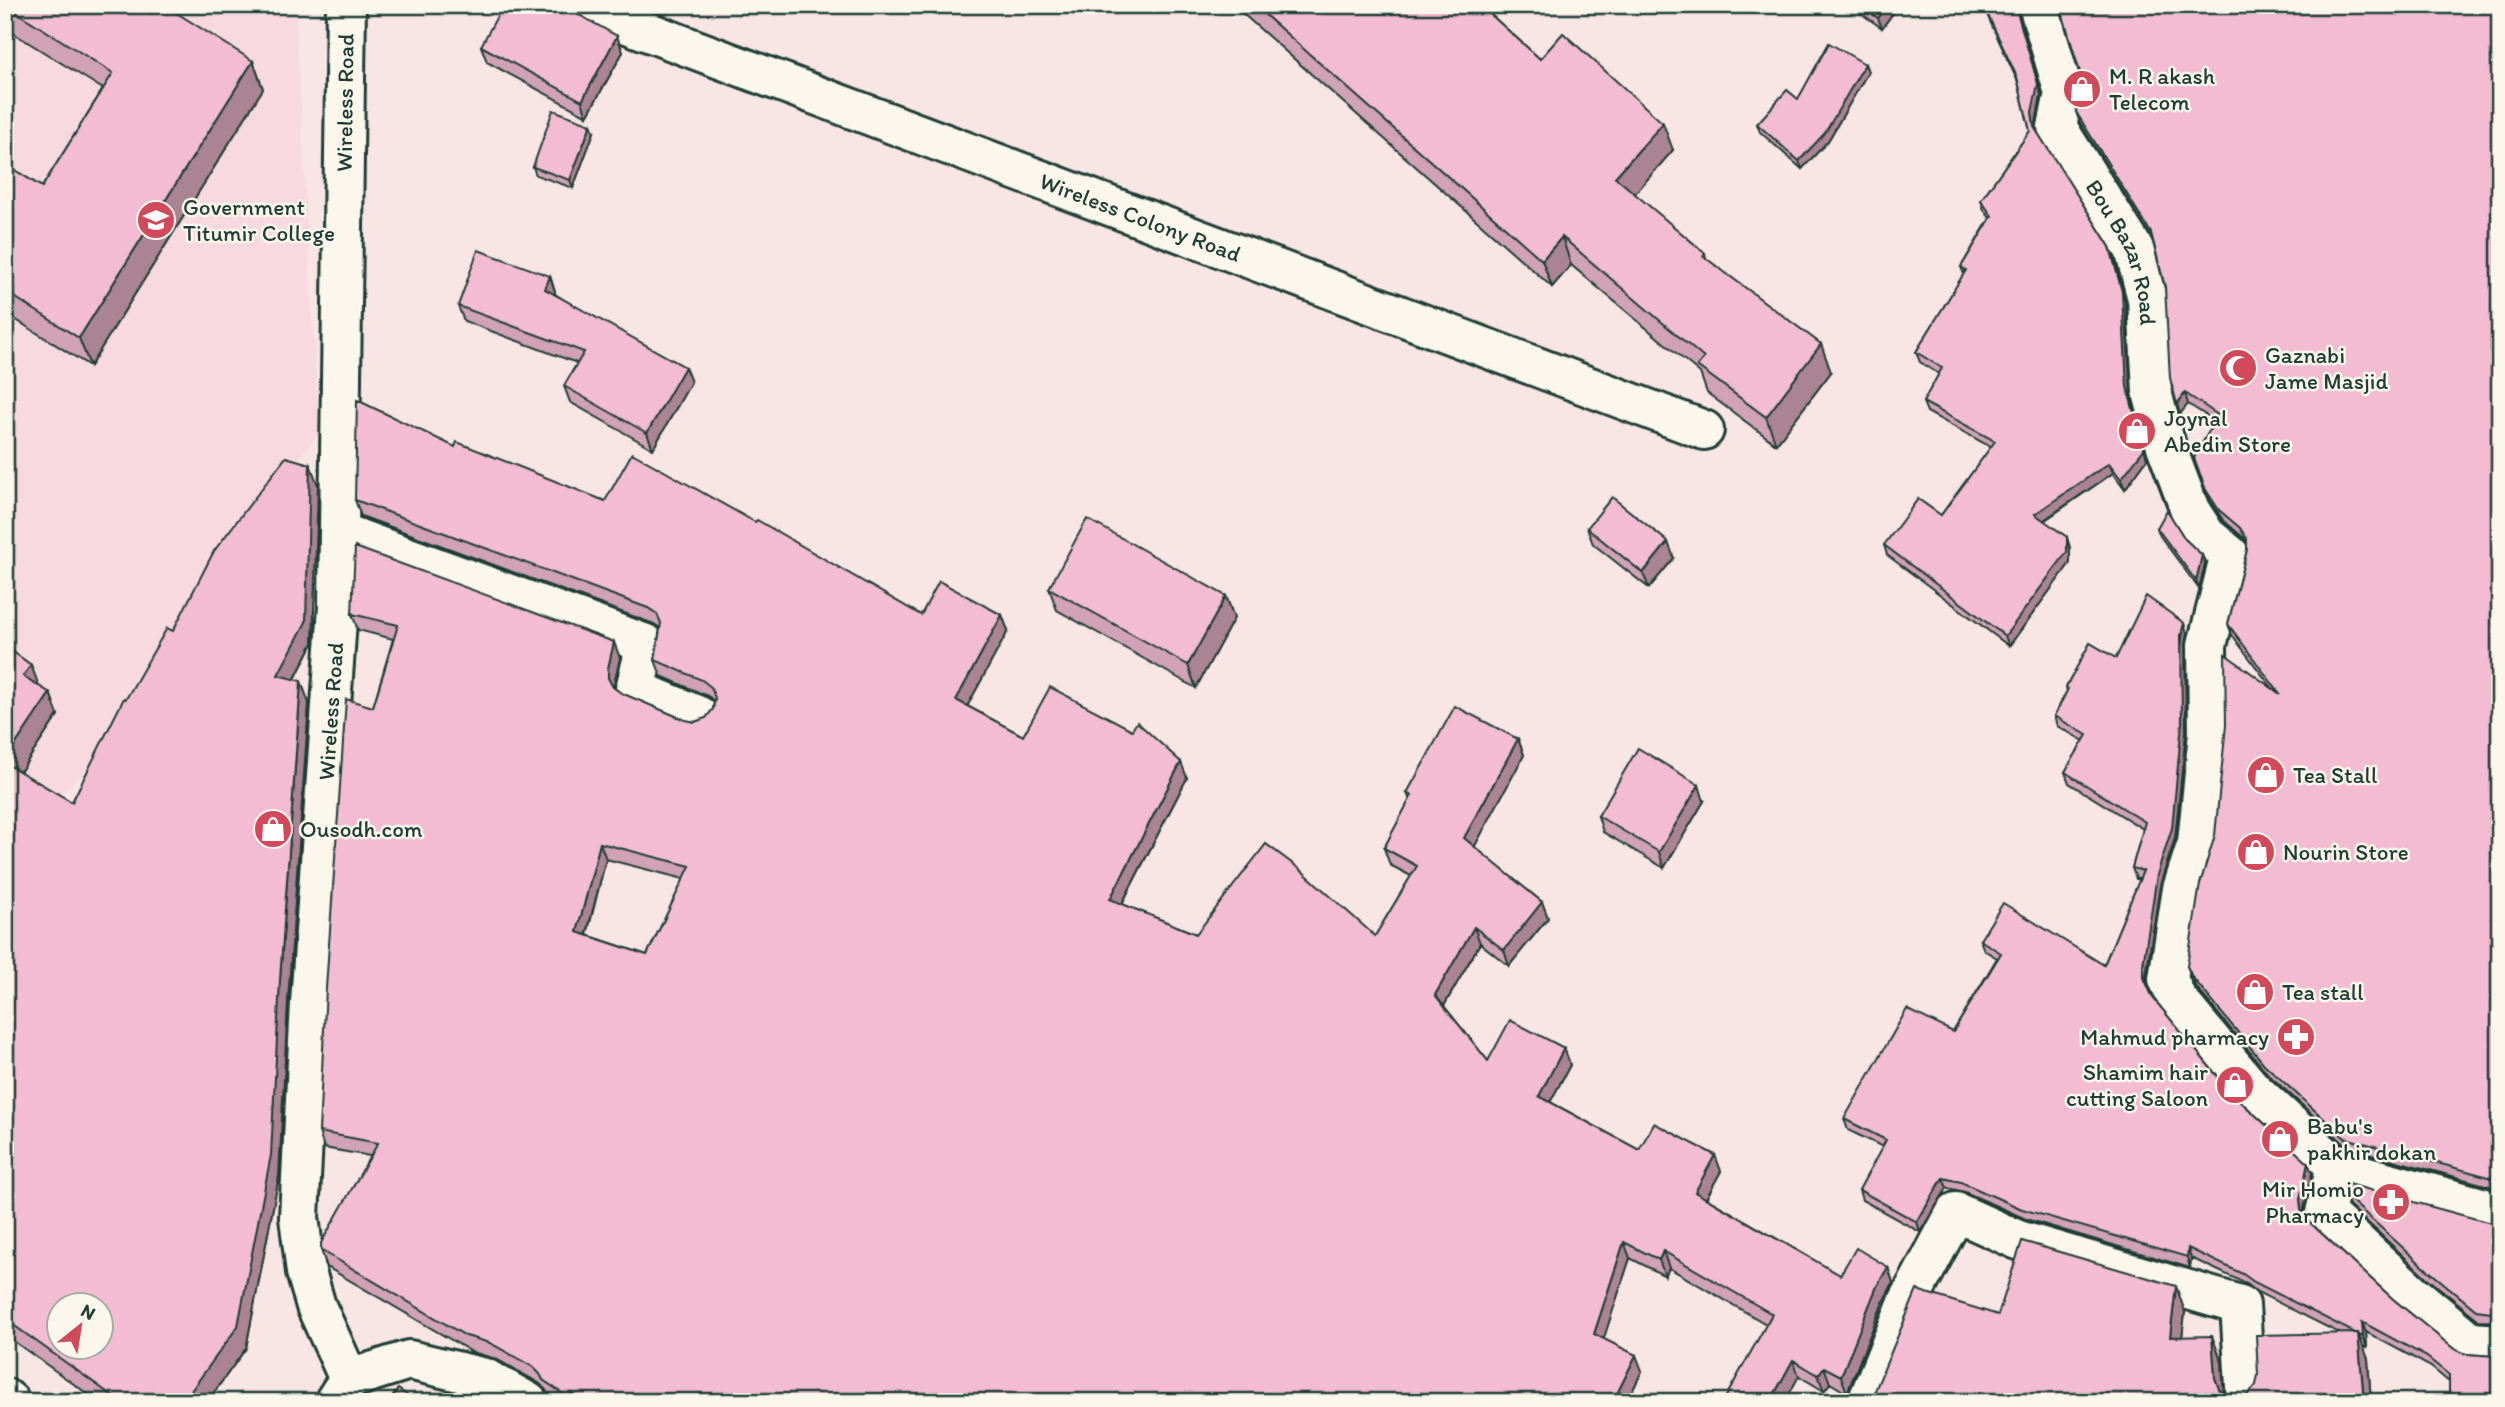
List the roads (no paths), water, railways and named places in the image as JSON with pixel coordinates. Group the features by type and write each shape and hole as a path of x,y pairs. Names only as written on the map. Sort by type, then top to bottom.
{"street":[{"name":"Wireless Road","path":"342,1390 306,1272 299,1217 310,1003 338,606 346,5"},
{"name":"Wireless Colony Road","path":"577,5 1704,430"},
{"name":"Bou Bazar Road","path":"2038,5 2064,93 2057,127 2134,249 2147,299 2152,392 2166,446 2190,510 2206,535 2230,555 2207,645 2208,733 2197,843 2182,889 2168,979 2177,999 2252,1088 2338,1168"},
{"path":"340,532 646,644 635,689 699,716"},
{"path":"2500,1212 2338,1168 2325,1213 2412,1293 2471,1342 2500,1344"},
{"path":"1867,1402 1908,1302 1956,1212 2018,1240 2241,1304 2246,1402"},
{"path":"342,1390 409,1360 485,1378 528,1402"},
{"path":"5,1398 10,1402"}],"place":[{"name":"M. R akash Telecom","path":"2082,89"},
{"name":"Government Titumir College","path":"156,220"},
{"name":"Gaznabi Jame Masjid","path":"2238,368"},
{"name":"Joynal Abedin Store","path":"2137,431"},
{"name":"Tea Stall","path":"2266,775"},
{"name":"Ousodh.com","path":"273,829"},
{"name":"Nourin Store","path":"2256,852"},
{"name":"Tea stall","path":"2255,992"},
{"name":"Mahmud pharmacy","path":"2296,1037"},
{"name":"Shamim hair cutting Saloon","path":"2235,1085"},
{"name":"Babu's pakhir dokan","path":"2280,1139"},
{"name":"Mir Homio Pharmacy","path":"2391,1202"}]}
